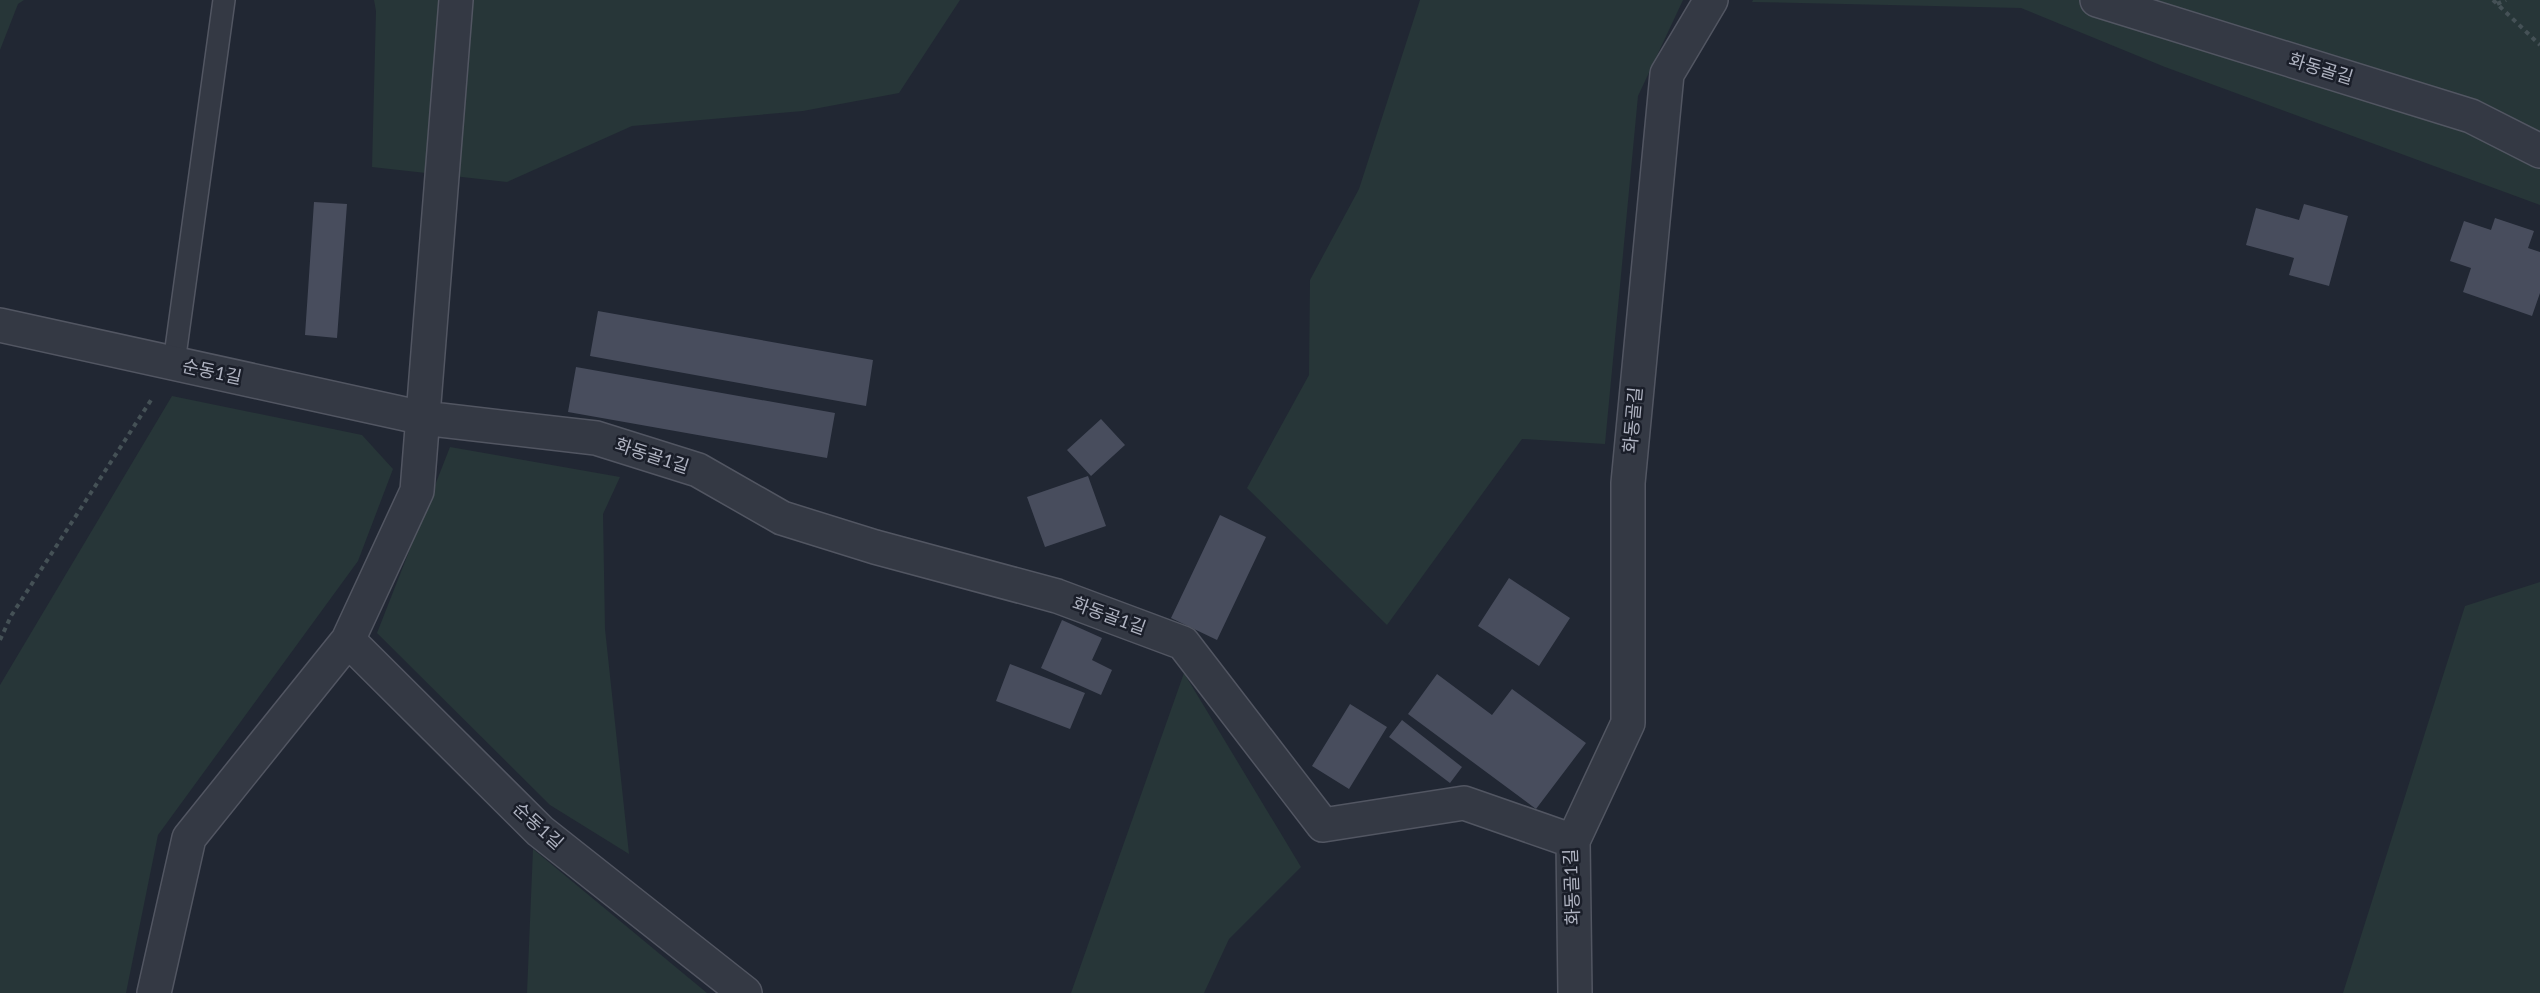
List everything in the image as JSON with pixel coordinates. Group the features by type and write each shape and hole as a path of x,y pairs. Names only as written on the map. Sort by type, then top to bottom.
{"street":[{"path":"154,993 189,838 348,640 417,491 456,0"},
{"name":"화동골길","path":"1573,841 1628,723 1628,483 1667,74 1711,0"},
{"name":"화동골길","path":"2097,0 2471,116 2540,151"},
{"name":"순동1길","path":"0,325 423,418"},
{"name":"화동골1길","path":"423,418 596,438 698,470 782,518 875,547 1057,596 1183,643 1323,825 1464,803 1573,841 1575,993"},
{"name":"순동1길","path":"348,640 540,831 745,993"}],"lane":[{"path":"174,363 224,0"}],"path":[{"path":"2495,2 2506,0"},
{"path":"2495,2 2540,45"},
{"path":"0,640 11,616 174,363"}],"shaded area":[{"path":"0,0 24,0 18,4 0,50"},
{"path":"374,0 960,0 899,93 803,111 632,126 507,182 372,167 376,11"},
{"path":"1420,0 1683,0 1638,96 1605,444 1522,439 1387,625 1247,488 1309,375 1310,280 1359,189"},
{"path":"1753,0 2540,0 2540,205 2165,67 2021,8 1752,2"},
{"path":"172,396 362,435 393,469 358,561 158,835 126,993 0,993 0,685"},
{"path":"450,447 620,477 603,514 605,629 629,854 550,805 377,633"},
{"path":"2540,582 2540,993 2343,993 2465,606"},
{"path":"1184,673 1301,867 1229,939 1204,993 1071,993"},
{"path":"533,849 707,993 527,993"}],"building":[{"path":"314,202 347,204 337,338 305,335"},
{"path":"2304,204 2348,216 2329,286 2289,275 2294,258 2246,245 2256,208 2299,220"},
{"path":"2495,218 2534,231 2528,248 2540,252 2540,293 2532,316 2463,292 2471,268 2450,261 2464,221 2491,230"},
{"path":"598,311 873,360 866,406 590,356"},
{"path":"576,367 835,413 827,458 568,412"},
{"path":"1101,419 1125,445 1091,476 1067,450"},
{"path":"1088,476 1106,526 1045,547 1027,497"},
{"path":"1220,515 1266,537 1217,640 1171,618"},
{"path":"1509,578 1570,618 1539,666 1478,626"},
{"path":"1062,620 1102,638 1092,660 1112,670 1101,695 1041,668"},
{"path":"1010,664 1085,693 1070,729 996,701"},
{"path":"1437,674 1492,715 1512,689 1586,743 1536,809 1408,714"},
{"path":"1350,704 1387,727 1349,789 1312,766"},
{"path":"1402,720 1462,767 1450,783 1389,737"}]}
